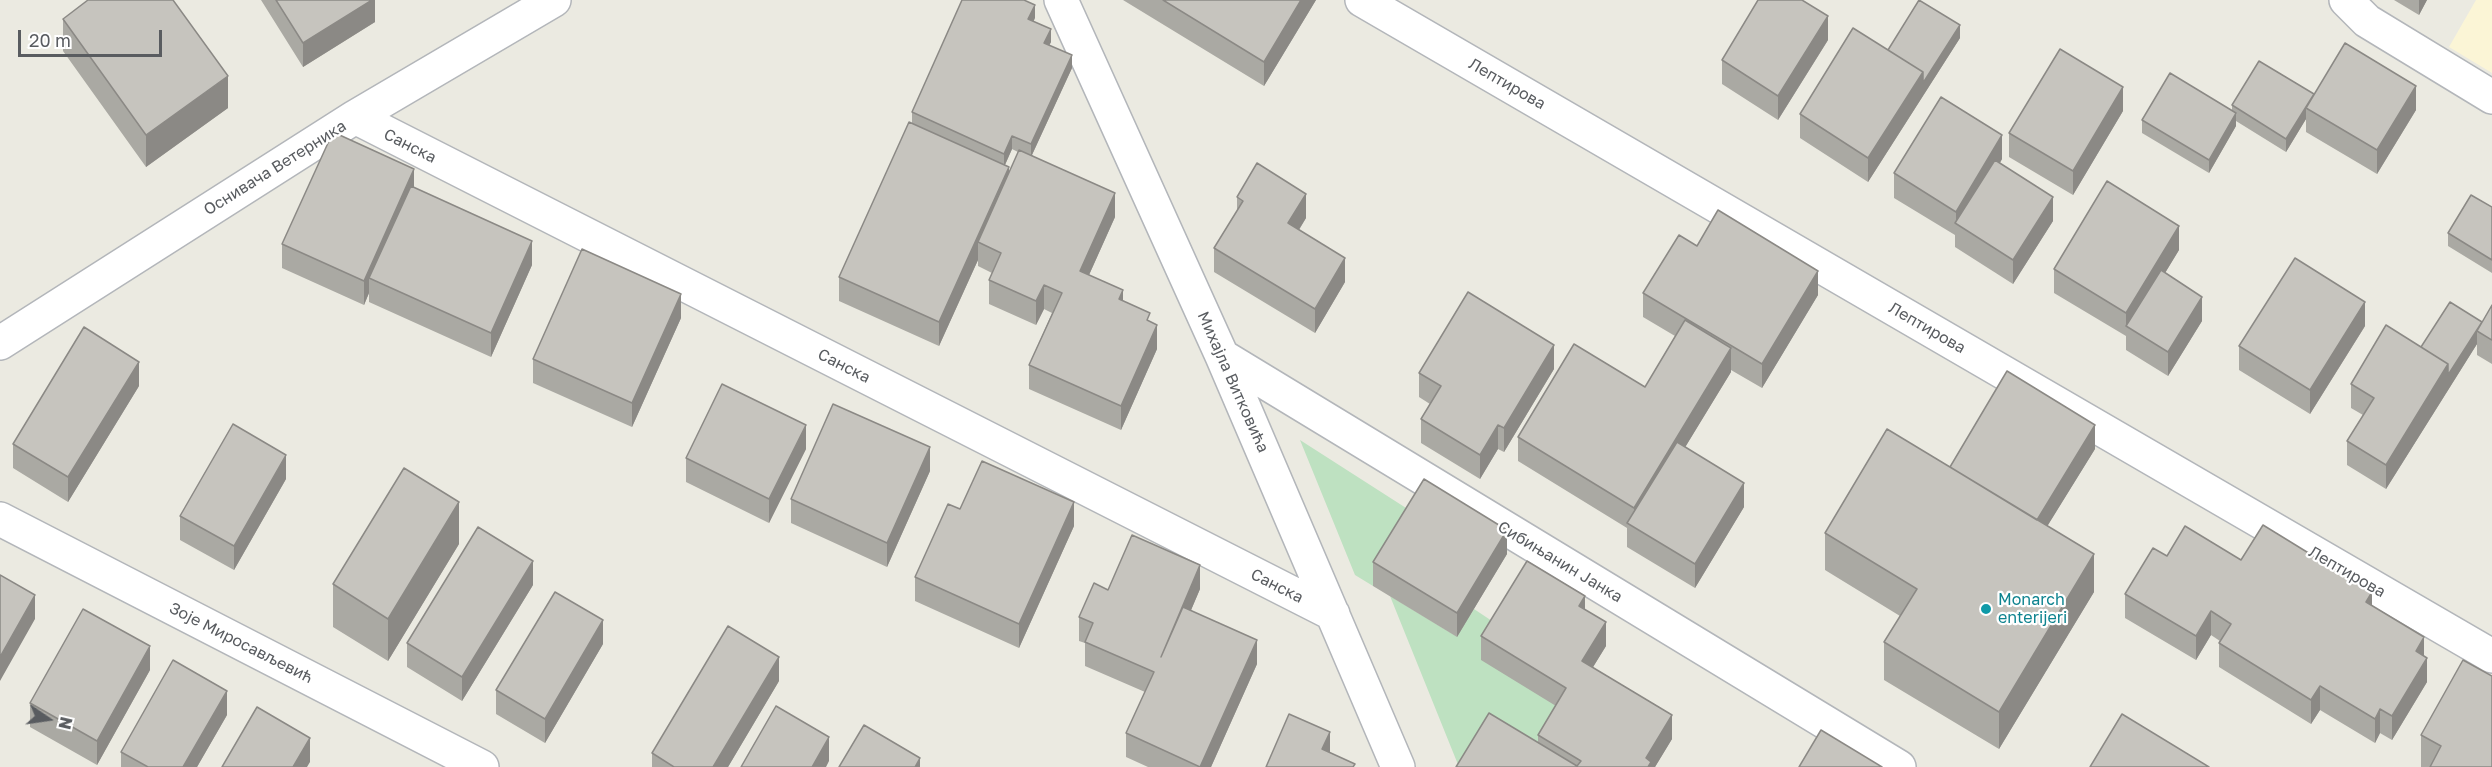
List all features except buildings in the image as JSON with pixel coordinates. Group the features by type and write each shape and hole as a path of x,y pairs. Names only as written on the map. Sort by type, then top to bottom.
{"street":[{"name":"Оснивача Ветерника","path":"0,343 355,117 554,0"},
{"name":"Михајла Витковића","path":"1061,0 1222,356 1398,767"},
{"name":"Лептирова","path":"1362,0 2492,656"},
{"path":"2346,0 2367,21 2492,97"},
{"name":"Санска","path":"355,117 1333,614"},
{"name":"Сибињанин Јанка","path":"1222,356 1899,767"},
{"name":"Зоје Миросављевић","path":"0,519 482,767"}],"shaded area":[{"path":"2476,0 2492,0 2492,73 2449,47"}],"green space":[{"path":"1300,440 1417,515 1373,586 1355,575"},
{"path":"1390,596 1456,636 1474,609 1501,627 1566,712 1538,759 1459,767"}],"place":[{"name":"Monarch enterijeri","path":"1986,609"}]}
